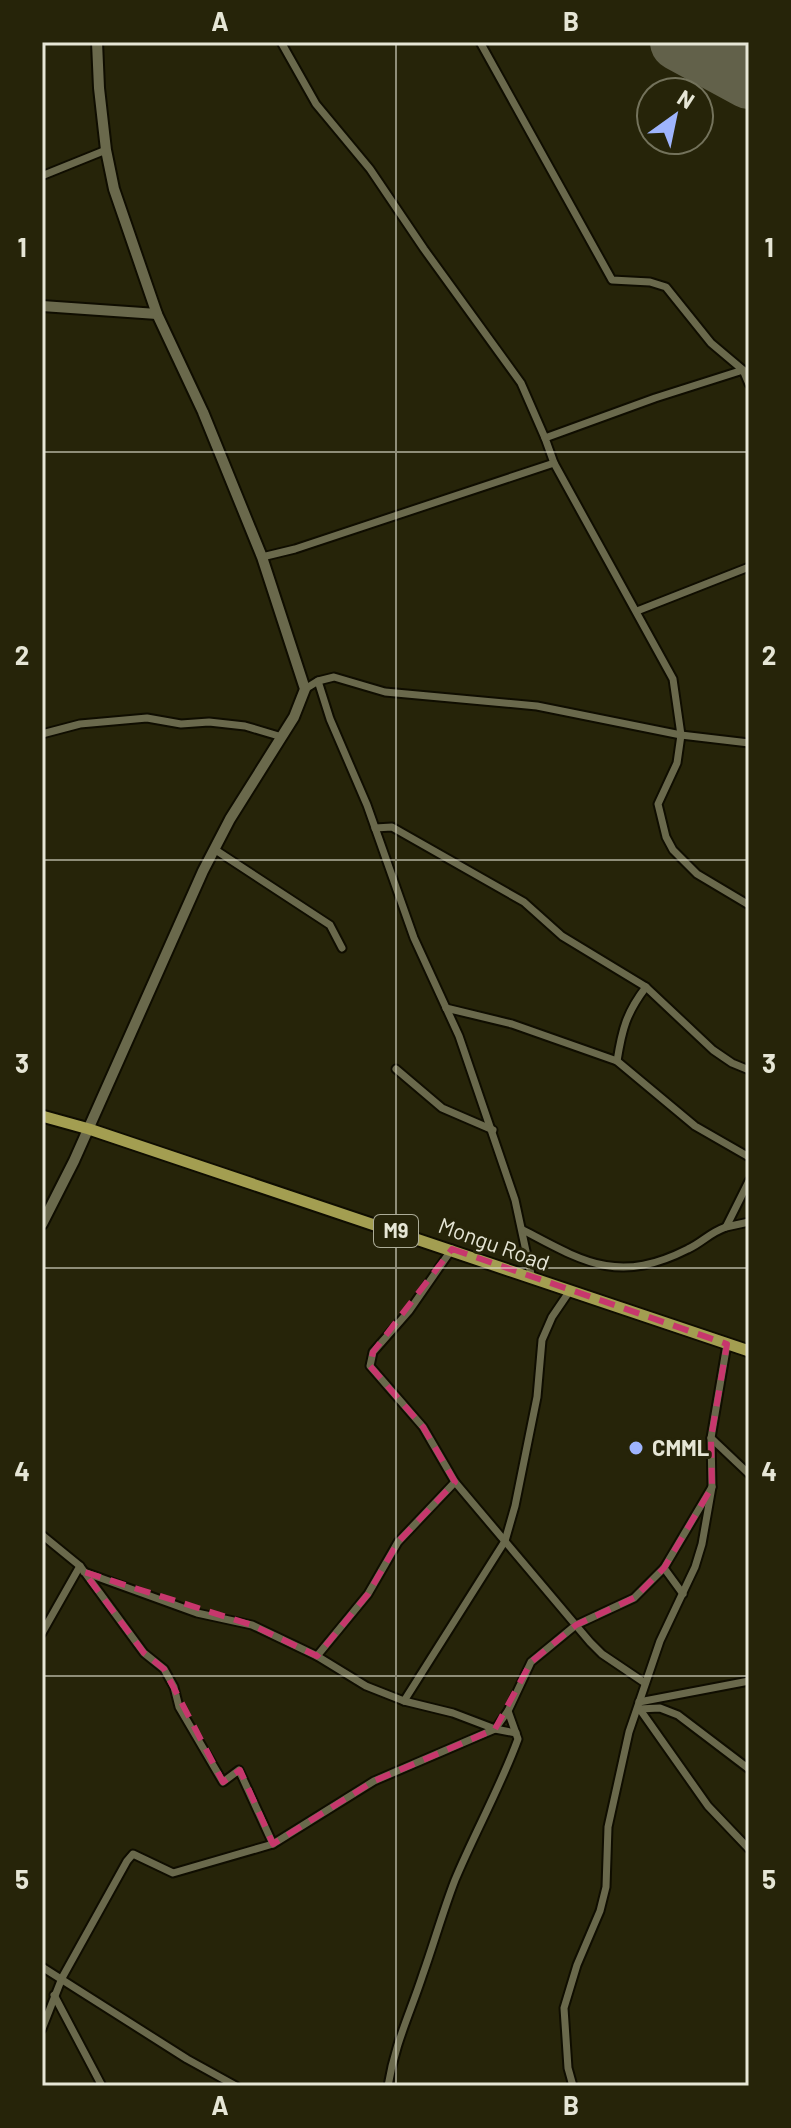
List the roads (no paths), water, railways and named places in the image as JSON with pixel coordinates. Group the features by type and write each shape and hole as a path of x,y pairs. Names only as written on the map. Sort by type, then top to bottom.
{"main road":[{"path":"42,1224 89,1129 214,849 298,709 305,689 262,557 203,412 157,314 114,189 106,150 97,42"},
{"path":"42,306 157,314"},
{"name":"Mongu Road","path":"42,1116 452,1249 569,1292 749,1351"}],"street":[{"path":"281,42 316,104 370,169 521,383 554,463 673,679 681,735 677,763 658,804 666,837 673,850 697,874 749,905"},
{"path":"480,42 612,280 650,282 666,287 711,343 743,370 749,384"},
{"path":"42,173 44,175 106,150"},
{"path":"545,438 743,370"},
{"path":"262,557 295,549 554,463"},
{"path":"637,611 749,567"},
{"path":"305,689 318,681 334,677 385,692 537,706 681,735 749,743"},
{"path":"318,681 414,938 459,1036 493,1130 523,1230 532,1279"},
{"path":"42,734 80,724 147,718 181,724 209,722 245,726 282,737"},
{"path":"375,828 392,827 524,902 562,936 646,987 713,1050 749,1070"},
{"path":"214,849 330,925 342,948"},
{"path":"617,1061 630,1007 646,987"},
{"path":"446,1008 512,1024 617,1061 695,1126 749,1157"},
{"path":"396,1069 442,1108 493,1130"},
{"path":"726,1227 749,1181"},
{"path":"523,1230 582,1260 621,1268 685,1251 712,1231 749,1222"},
{"path":"452,1249 425,1290 370,1359 370,1366 423,1427 455,1482 576,1625 602,1654 645,1683"},
{"path":"404,1701 505,1541 537,1397 542,1340 552,1317 569,1292"},
{"path":"573,2086 568,2068 564,2008 606,1887 608,1827 622,1755 660,1641 683,1594 702,1544 712,1487 711,1438 727,1344"},
{"path":"711,1438 749,1474"},
{"path":"317,1656 368,1594 398,1542 455,1482"},
{"path":"42,2029 62,1978 133,1854 173,1873 273,1844 374,1781 495,1729 508,1711 531,1662 576,1625 634,1598 664,1568 712,1487"},
{"path":"42,1535 82,1569 144,1653 164,1669 174,1687 179,1707 223,1782 239,1770 273,1844"},
{"path":"664,1568 683,1594"},
{"path":"82,1569 197,1613 252,1625 317,1656 366,1686 404,1701 516,1733"},
{"path":"42,1633 82,1569"},
{"path":"639,1707 749,1681"},
{"path":"639,1707 660,1708 678,1715 749,1769"},
{"path":"639,1707 708,1806 749,1849"},
{"path":"388,2086 393,2052 423,1976 437,1929 480,1822 503,1780 518,1739 508,1711"},
{"path":"42,1967 153,2038 236,2086"},
{"path":"54,1995 103,2085"}],"place":[{"name":"CMML","path":"636,1448"}]}
